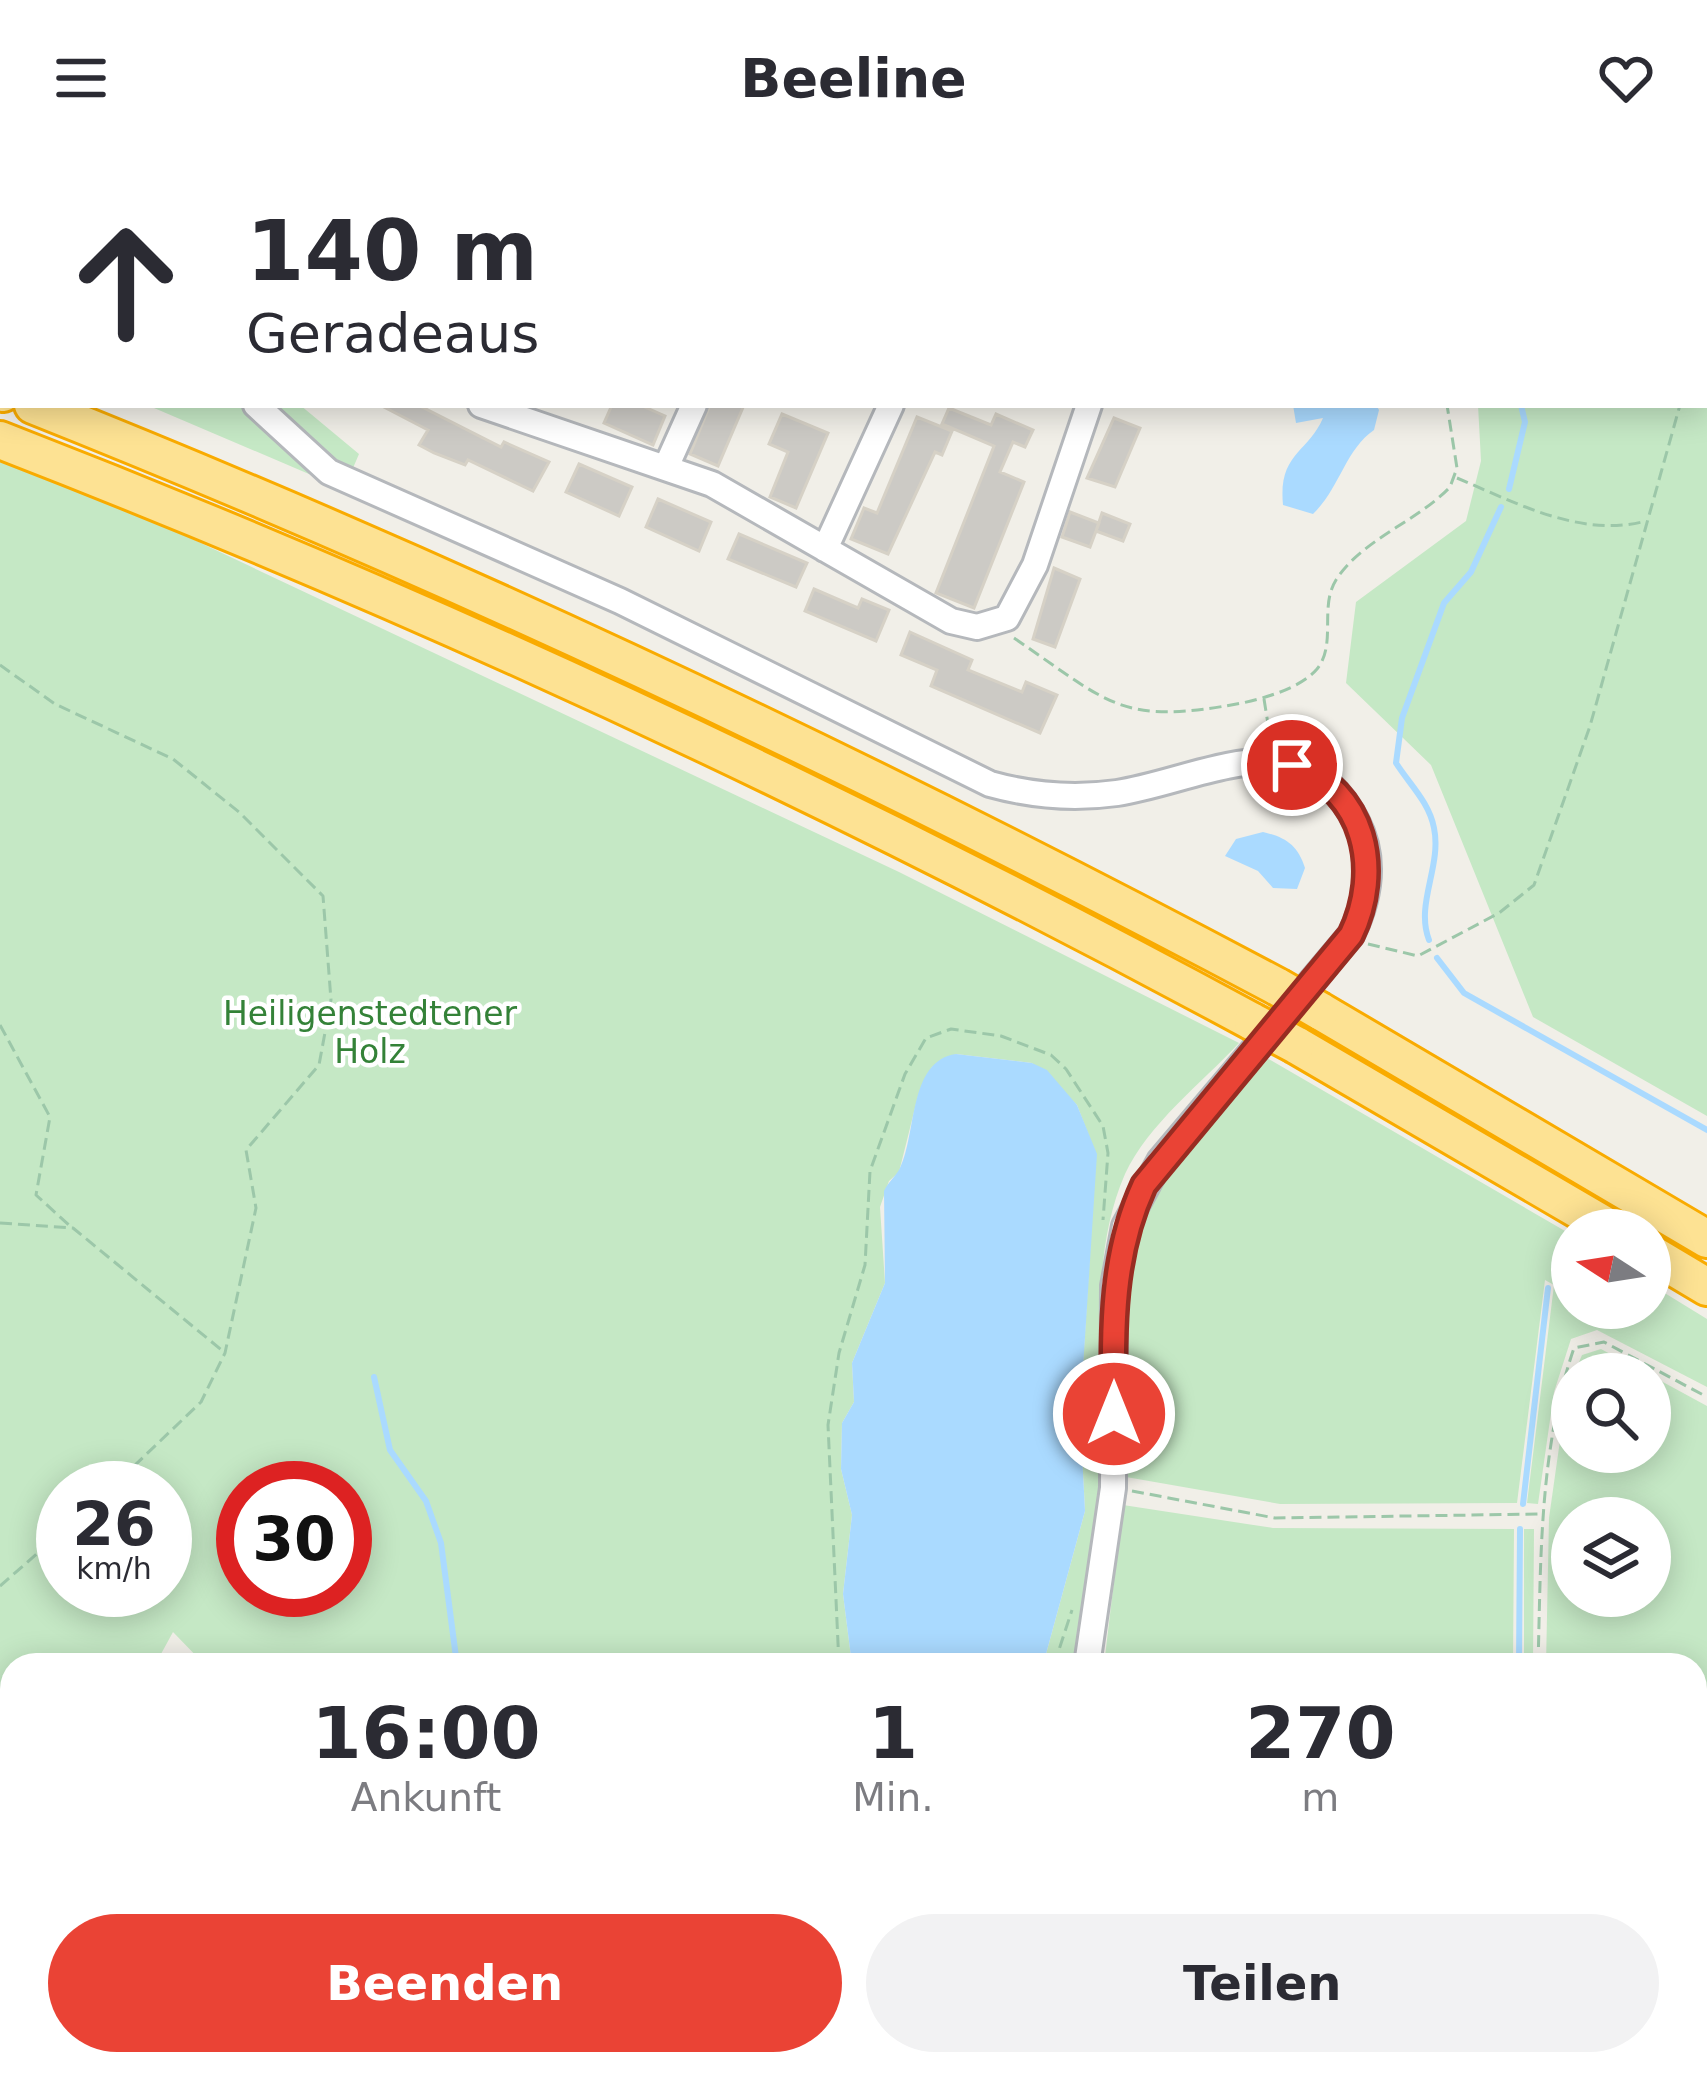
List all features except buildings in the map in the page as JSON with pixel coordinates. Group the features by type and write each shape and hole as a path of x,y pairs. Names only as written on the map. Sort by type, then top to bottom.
{"highway":[{"path":"40,408 252,492 558,627 869,775 1278,987 1707,1239"},
{"path":"0,440 237,531 542,663 856,813 1296,1046 1577,1209"},
{"path":"1671,1265 1707,1287"}],"street":[{"path":"259,408 329,472 528,558 990,784 1046,796 1080,796 1150,786 1233,763 1274,761 1315,774 1359,826 1368,887 1345,942 1160,1161 1125,1226 1114,1286 1113,1488 1089,1653"},
{"path":"491,408 712,484 957,624 1000,623 1028,584 1088,408"},
{"path":"667,465 693,408"},
{"path":"825,549 890,408"}],"path":[{"path":"1000,623 1127,710 1169,715 1264,698 1301,682 1323,659 1328,605 1337,578 1442,495 1456,477 1447,408"},
{"path":"1345,942 1418,956 1499,913 1534,885 1574,777 1679,408"},
{"path":"1456,477 1580,523 1612,528 1646,521"},
{"path":"0,665 55,704 173,759 239,812 323,896 331,1000 320,1065 246,1150 256,1208 225,1353 201,1402 139,1461"},
{"path":"1264,698 1274,761"},
{"path":"0,1025 50,1117 36,1195 225,1353"},
{"path":"838,1653 828,1425 838,1353 865,1265 870,1171 905,1074 926,1038 950,1029 1001,1036 1051,1055 1066,1069 1102,1126 1108,1153 1102,1225"},
{"path":"0,1222 73,1228"},
{"path":"1538,1653 1542,1514 1559,1392 1574,1348 1604,1342 1707,1397"},
{"path":"1113,1488 1275,1517 1542,1514"},
{"path":"0,1586 36,1555"},
{"path":"1058,1653 1072,1607"}],"green space":[{"path":"154,408 304,408 359,454 344,489"},
{"path":"1478,408 1707,408 1707,1116 1533,1017 1431,765 1346,683 1356,602 1466,521 1481,461"},
{"name":"Heiligenstedtener Holz","path":"0,459 120,505 899,872 1239,1043 1147,1138 1125,1174 1112,1211 1101,1288 1101,1506 1079,1653 1046,1653 1085,1511 1080,1414 1096,1154 1077,1105 1032,1063 956,1054 932,1067 918,1096 899,1172 889,1181 880,1207 885,1283 852,1363 854,1402 842,1423 841,1469 852,1515 843,1594 850,1653 193,1653 173,1632 162,1653 0,1653"},
{"path":"1260,1054 1551,1223 1551,1283 1545,1280 1517,1503 1280,1504 1126,1477 1121,1350 1129,1254 1161,1180"},
{"path":"1671,1297 1707,1319 1707,1387 1671,1368 1671,1353 1641,1353 1597,1330 1571,1339 1567,1353 1551,1353 1551,1413 1538,1504 1527,1503 1551,1309 1551,1329 1671,1329"},
{"path":"1671,1386 1707,1406 1707,1653 1546,1653 1551,1504 1551,1617 1671,1617 1671,1497 1552,1497 1555,1473 1671,1473"},
{"path":"1123,1505 1273,1528 1514,1529 1513,1653 1105,1653"},
{"path":"1524,1529 1534,1529 1533,1653 1524,1653"}],"water":[{"path":"1294,408 1379,410 1374,430 1356,448 1313,514 1283,505 1285,474 1323,418 1296,423"},
{"path":"1263,832 1284,840 1299,853 1305,868 1297,889 1273,888 1258,871 1225,856 1236,839"},
{"path":"956,1054 1032,1063 1047,1070 1077,1105 1097,1154 1080,1414 1085,1511 1046,1653 850,1653 843,1594 852,1515 841,1469 842,1423 854,1402 852,1363 885,1283 884,1191 905,1154 922,1084 941,1060"}],"waterway":[{"path":"1509,489 1525,422 1522,408"},
{"path":"1429,940 1425,913 1436,842 1432,819 1396,763 1402,718 1444,603 1471,572 1501,507"},
{"path":"1437,958 1464,993 1707,1130"},
{"path":"1523,1504 1548,1288"},
{"path":"374,1377 390,1450 426,1501 441,1543 455,1653"},
{"path":"1519,1653 1520,1529"}],"route":[{"path":"1114,1414 1114,1286 1125,1226 1144,1185 1351,935 1365,902 1369,868 1359,826 1327,784 1292,765"}]}
